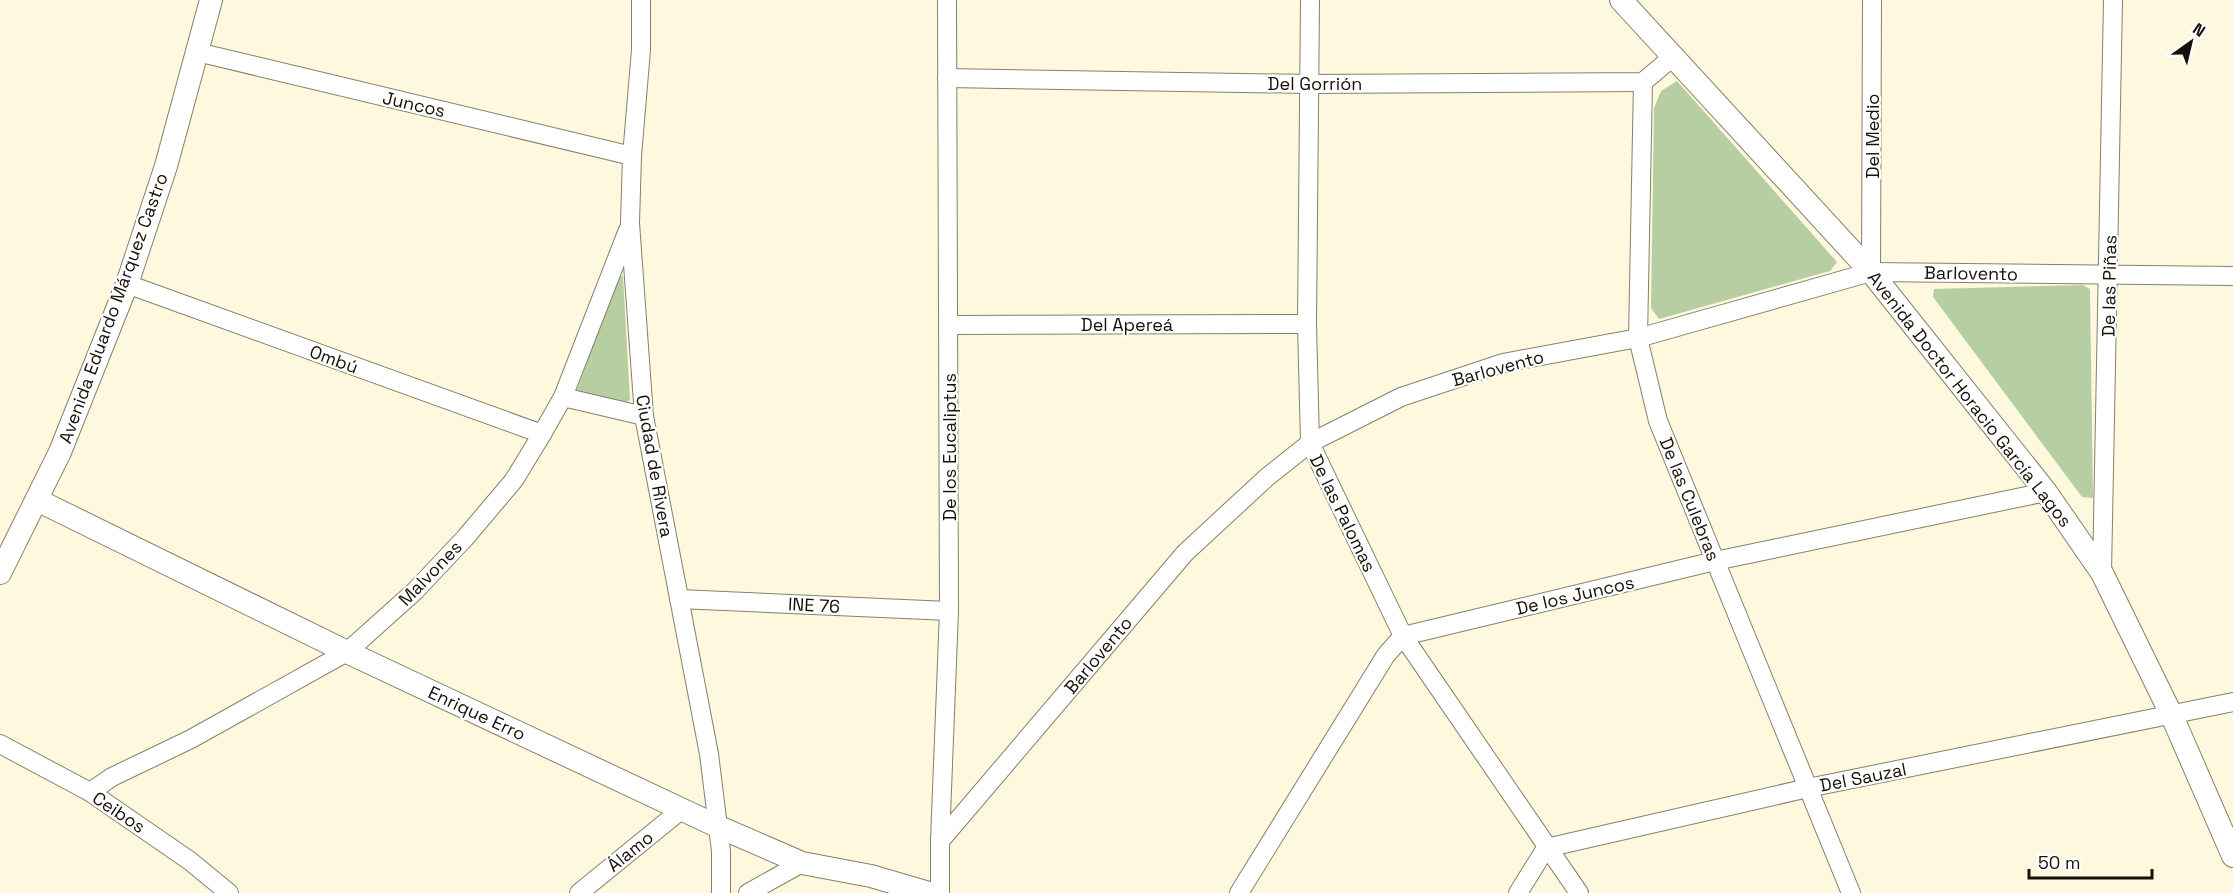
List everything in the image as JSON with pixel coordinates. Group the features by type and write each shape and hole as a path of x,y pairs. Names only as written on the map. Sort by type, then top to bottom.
{"street":[{"name":"Avenida Eduardo Márquez Castro","path":"0,573 38,500 84,396 127,284 166,166 211,0"},
{"name":"Ciudad de Rivera","path":"641,0 641,50 632,156 630,223 644,416 709,754 721,851 721,893"},
{"name":"De los Eucaliptus","path":"940,893 940,841 950,611 947,0"},
{"name":"De las Palomas","path":"1310,0 1307,324 1310,443 1403,636 1546,848 1579,893"},
{"name":"Avenida Doctor Horacio García Lagos","path":"1621,0 1871,272 2046,492 2102,573 2172,716 2233,856"},
{"name":"Del Medio","path":"1871,272 1872,0"},
{"name":"De las Piñas","path":"2102,573 2113,0"},
{"name":"Juncos","path":"197,52 632,156"},
{"path":"1643,82 1674,56"},
{"name":"Del Gorrión","path":"947,78 1309,84 1643,82"},
{"name":"De las Culebras","path":"1643,82 1638,338 1658,421 1851,893"},
{"name":"Malvones","path":"90,792 112,777 191,739 347,652 415,591 465,538 514,480 542,434 563,397 630,223"},
{"name":"Barlovento","path":"940,841 1185,553 1266,478 1310,443 1401,397 1503,363 1638,338 1871,272 2233,276"},
{"name":"Ombú","path":"127,284 542,434"},
{"name":"Del Apereá","path":"948,325 1307,324"},
{"path":"563,397 644,416"},
{"name":"De los Juncos","path":"1403,636 1715,561 2046,492"},
{"name":"Enrique Erro","path":"38,500 347,652 718,827 802,863 871,876 929,893"},
{"name":"INE 76","path":"679,599 950,611"},
{"path":"1239,893 1386,654 1403,636"},
{"name":"Del Sauzal","path":"1546,848 1808,788 2233,702"},
{"name":"Ceibos","path":"0,744 90,792 190,861 230,893"},
{"name":"Álamo","path":"579,893 681,810"},
{"path":"1518,893 1546,848"},
{"path":"748,893 802,863"}],"green space":[{"path":"1677,81 1837,262 1830,271 1659,319 1651,308 1654,108 1661,91"},
{"path":"623,276 630,400 623,404 577,390 618,277"},
{"path":"2083,285 2090,289 2093,498 2082,497 1933,297 1934,289"}]}
